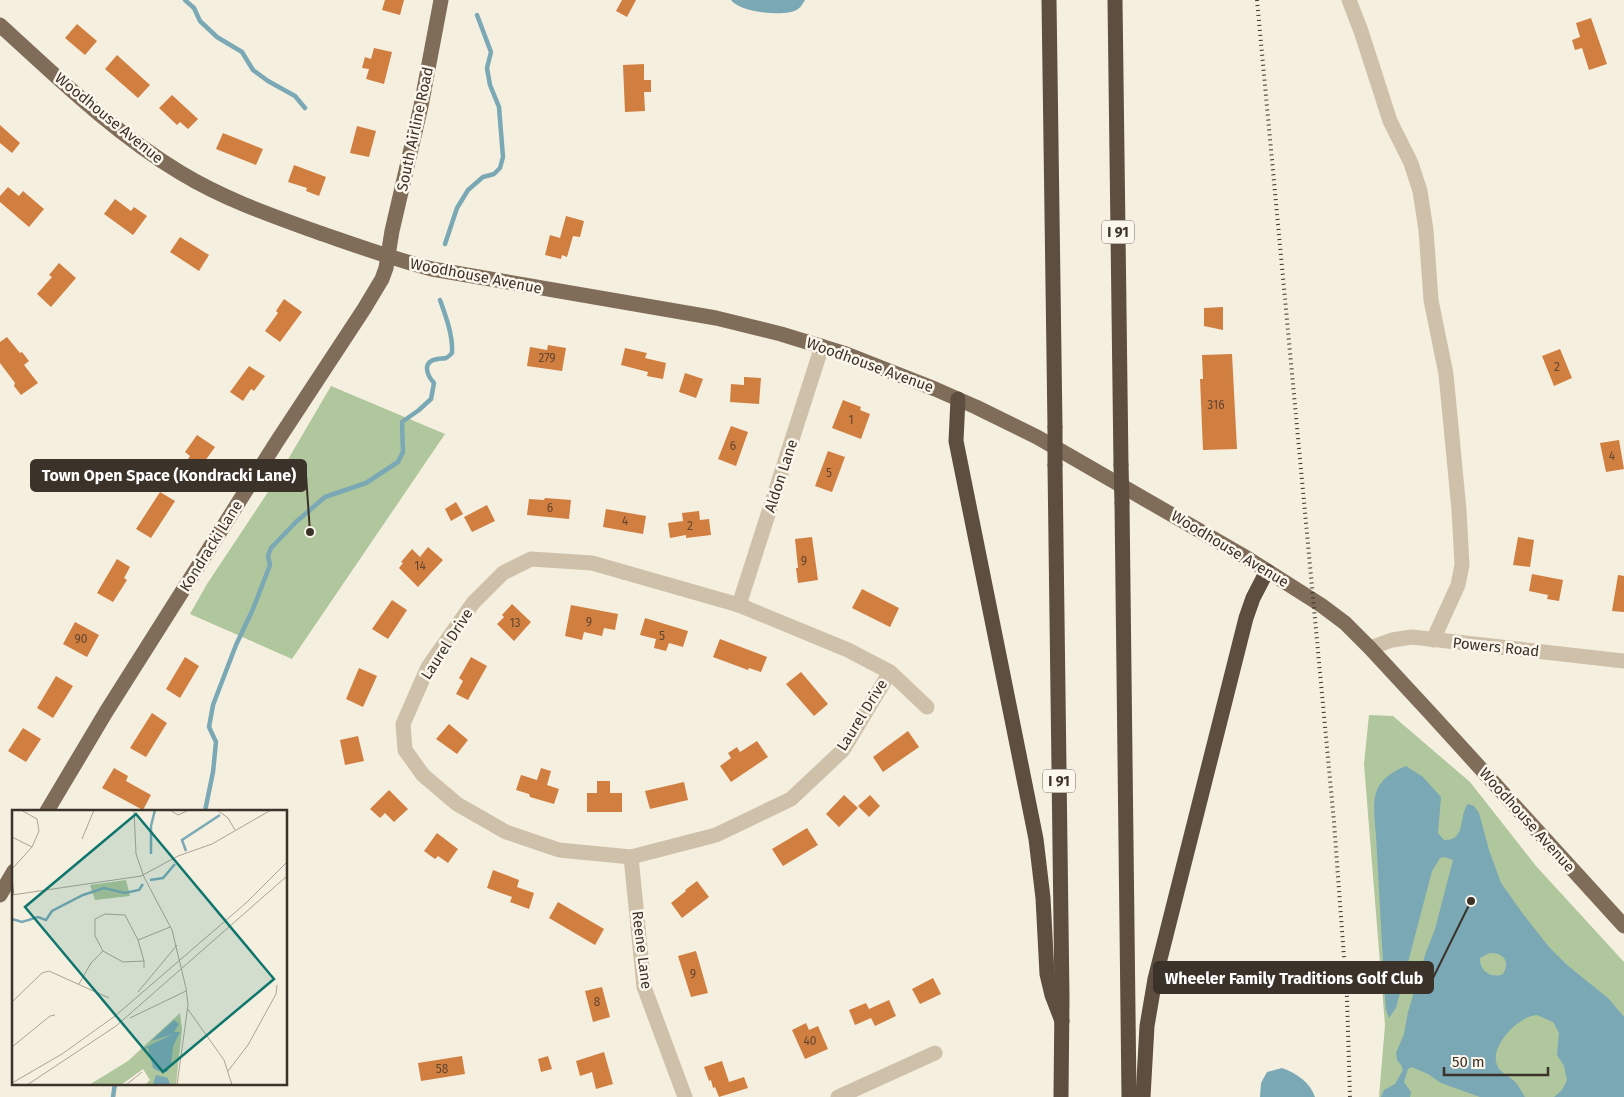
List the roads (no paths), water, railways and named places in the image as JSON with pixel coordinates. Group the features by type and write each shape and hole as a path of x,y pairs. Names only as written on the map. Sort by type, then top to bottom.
{"highway":[{"name":"I 91","path":"1049,0 1062,1097"},
{"name":"I 91","path":"1115,0 1129,1097"},
{"path":"958,399 956,441 1036,839 1043,898 1047,974 1052,995 1062,1021"},
{"path":"1143,1097 1147,1026 1155,979 1246,618 1253,598 1267,571"}],"main road":[{"name":"South Airline Road","path":"388,257 392,231 421,106 441,0"},
{"name":"Woodhouse Avenue","path":"0,25 81,100 145,149 203,186 245,205 388,257 432,269 716,318 822,346 958,399 1037,437 1149,500 1267,571 1333,614 1370,648 1624,926"},
{"name":"Kondracki Lane","path":"49,810 86,745 237,504 368,302 382,279 388,257"},
{"path":"0,895 12,874"}],"street":[{"path":"1349,0 1390,122 1411,163 1420,191 1426,230 1431,300 1446,374 1459,510 1462,565 1458,585 1433,640"},
{"name":"Aldon Lane","path":"739,605 822,346"},
{"name":"Laurel Drive","path":"890,672 843,750 791,799 716,835 631,857 559,850 506,832 457,804 423,775 405,750 403,724 428,667 473,603 503,573 531,559 592,563 739,605 848,650 890,672 927,707"},
{"name":"Powers Road","path":"1370,648 1402,638 1422,638 1624,661"},
{"name":"Reene Lane","path":"631,857 644,987 685,1097"},
{"path":"838,1097 935,1053"}],"water":[{"path":"731,0 805,0 799,8 792,12 774,13 743,8"},
{"path":"1406,766 1423,777 1441,797 1438,833 1444,840 1456,836 1461,827 1463,815 1468,804 1474,806 1479,813 1489,850 1501,883 1523,914 1549,947 1567,965 1608,998 1624,1017 1624,1097 1554,1097 1562,1090 1567,1080 1564,1066 1557,1055 1559,1033 1553,1022 1537,1015 1515,1025 1503,1039 1496,1054 1499,1069 1517,1084 1525,1097 1480,1097 1441,1083 1428,1074 1412,1067 1408,1069 1404,1082 1411,1092 1410,1097 1381,1097 1384,1090 1395,1084 1403,1070 1397,1060 1396,1053 1404,1034 1408,1012 1435,929 1453,860 1445,857 1440,858 1432,871 1396,1008 1389,1018 1385,998 1374,802 1379,785 1394,772","holes":["1489,953 1502,956 1506,961 1503,974 1491,975 1484,970 1480,963 1480,958"]},
{"path":"1282,1068 1302,1079 1310,1087 1315,1097 1260,1097 1261,1083 1267,1072"}],"waterway":[{"path":"185,0 194,8 200,21 217,37 242,52 253,70 295,96 305,108"},
{"path":"445,244 457,208 468,190 483,177 494,174 500,168 503,157 499,107 490,85 487,68 491,52 477,15"},
{"path":"205,810 213,772 216,742 209,727 213,705 270,565 268,556 271,548 296,522 325,497 366,483 398,462 403,452 402,422 431,399 434,383 429,376 428,365 433,360 446,358 452,353 447,319 440,300"},
{"path":"113,1097 115,1084"}],"railway":[{"path":"1257,0 1334,822 1347,998 1350,1097"}],"place":[{"name":"Town Open Space (Kondracki Lane)","path":"310,532"},
{"name":"Wheeler Family Traditions Golf Club","path":"1471,901"}]}
